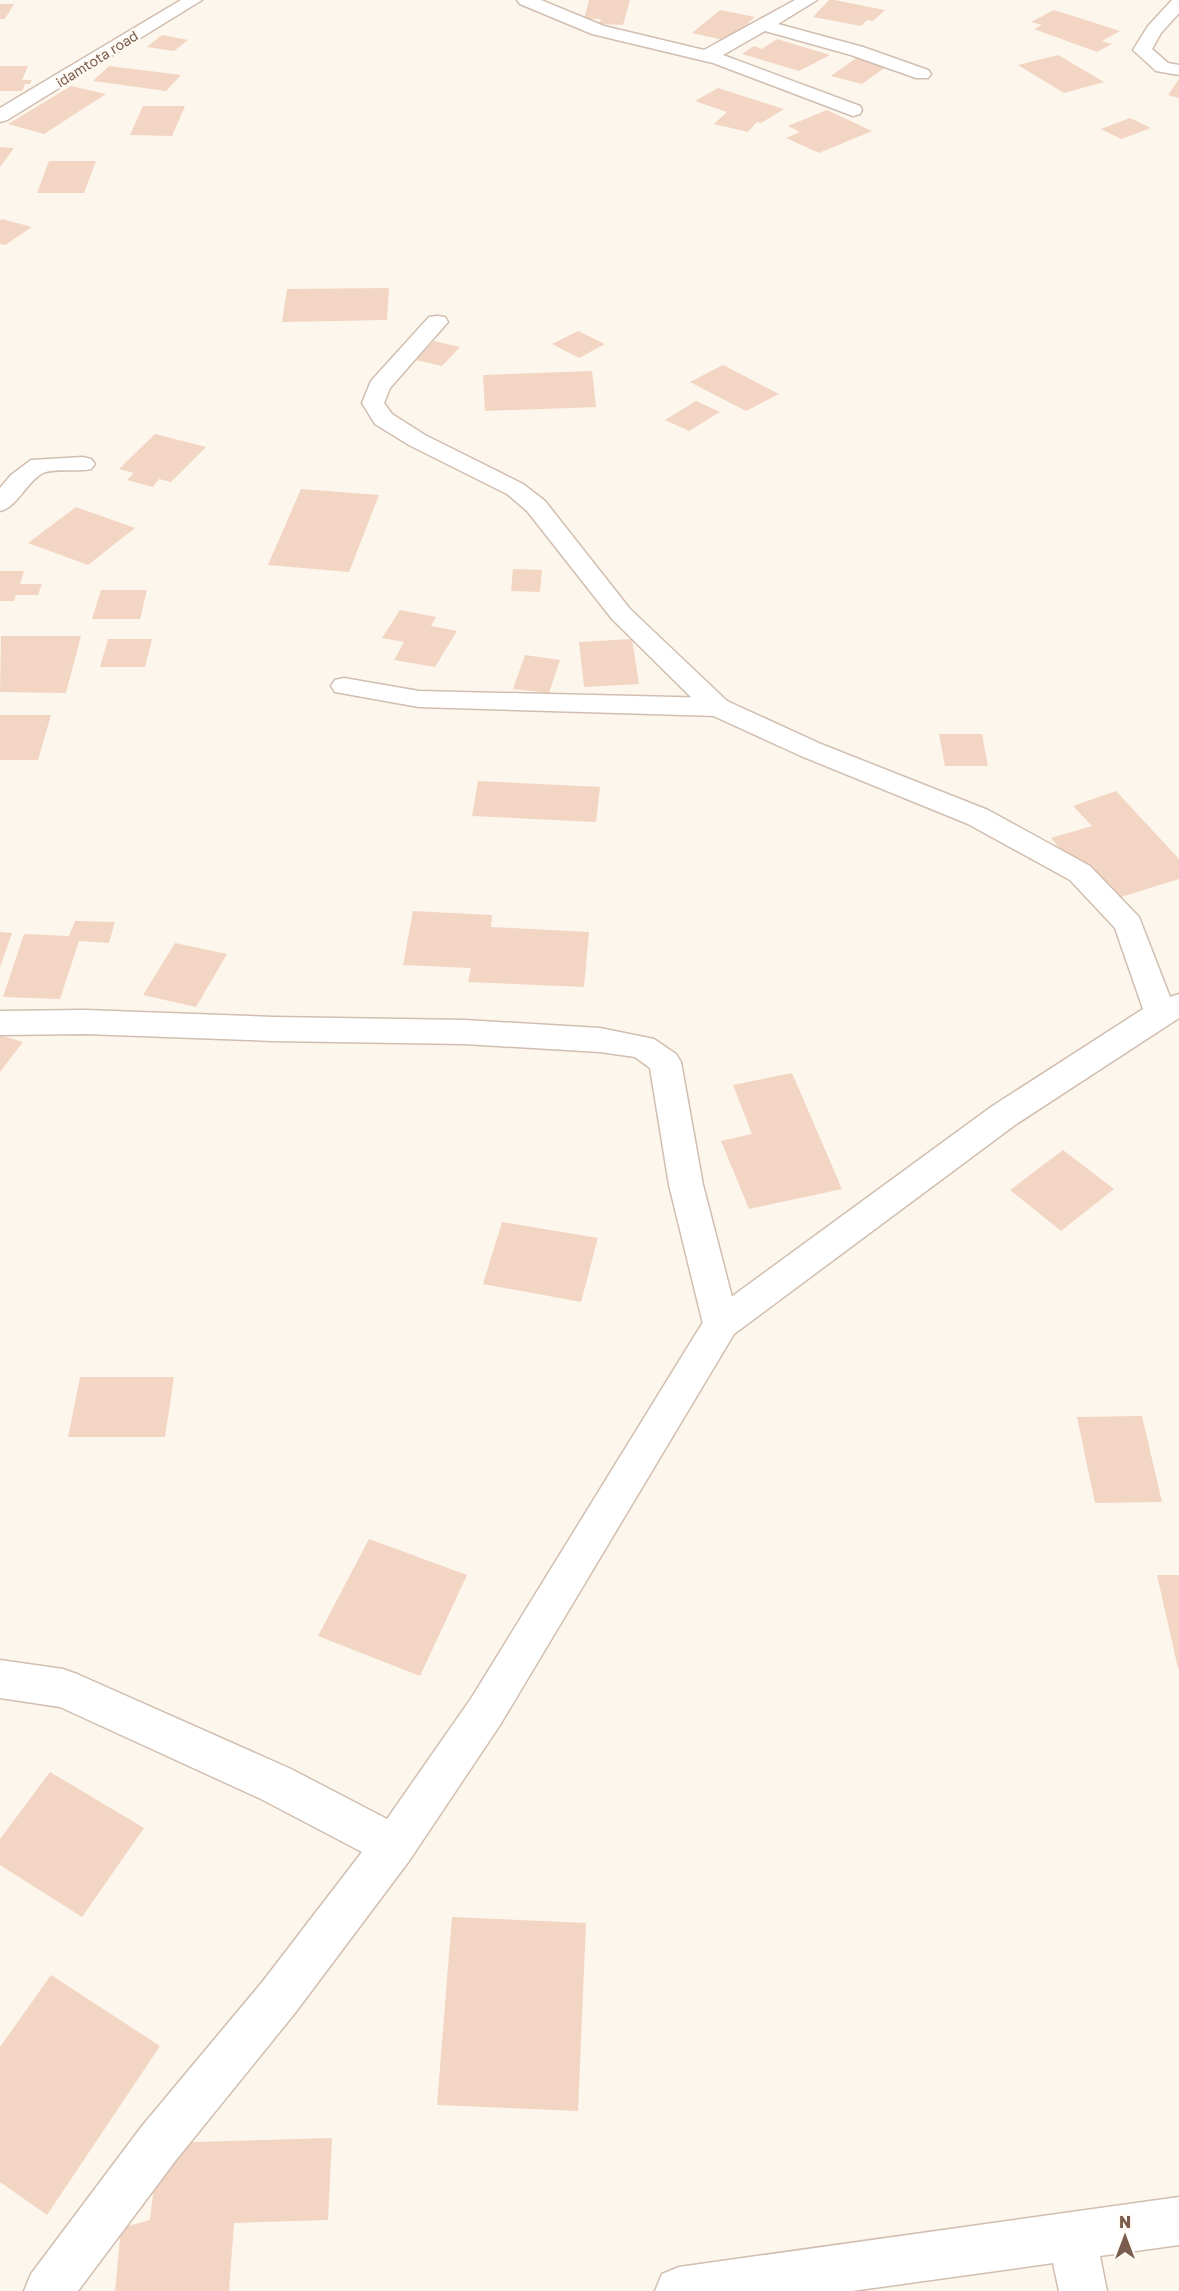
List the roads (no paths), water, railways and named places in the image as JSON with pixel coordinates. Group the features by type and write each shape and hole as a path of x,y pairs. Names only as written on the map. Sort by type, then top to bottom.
{"street":[{"name":"idamtota road","path":"0,116 192,0"},
{"path":"526,0 598,30 706,56 765,75 853,110"},
{"path":"706,56 808,0"},
{"path":"1179,3 1154,30 1142,50 1162,67 1179,70"},
{"path":"762,25 857,51 922,74"},
{"path":"48,2291 159,2143 279,1997 394,1846 486,1712 721,1324 1003,1116 1170,1009 1128,924 1080,873 978,817 811,750 717,707 621,614 536,506 514,489 427,445 383,419 373,403 379,386 437,322"},
{"path":"0,504 19,480 39,465 83,464"},
{"path":"344,686 419,699 717,707"},
{"path":"0,1023 85,1022 273,1029 464,1032 600,1040 643,1047 665,1062 686,1185 721,1324"},
{"path":"0,1679 63,1688 276,1784 394,1846"},
{"path":"679,2291 1179,2221"},
{"path":"1071,2236 1083,2291"}]}
